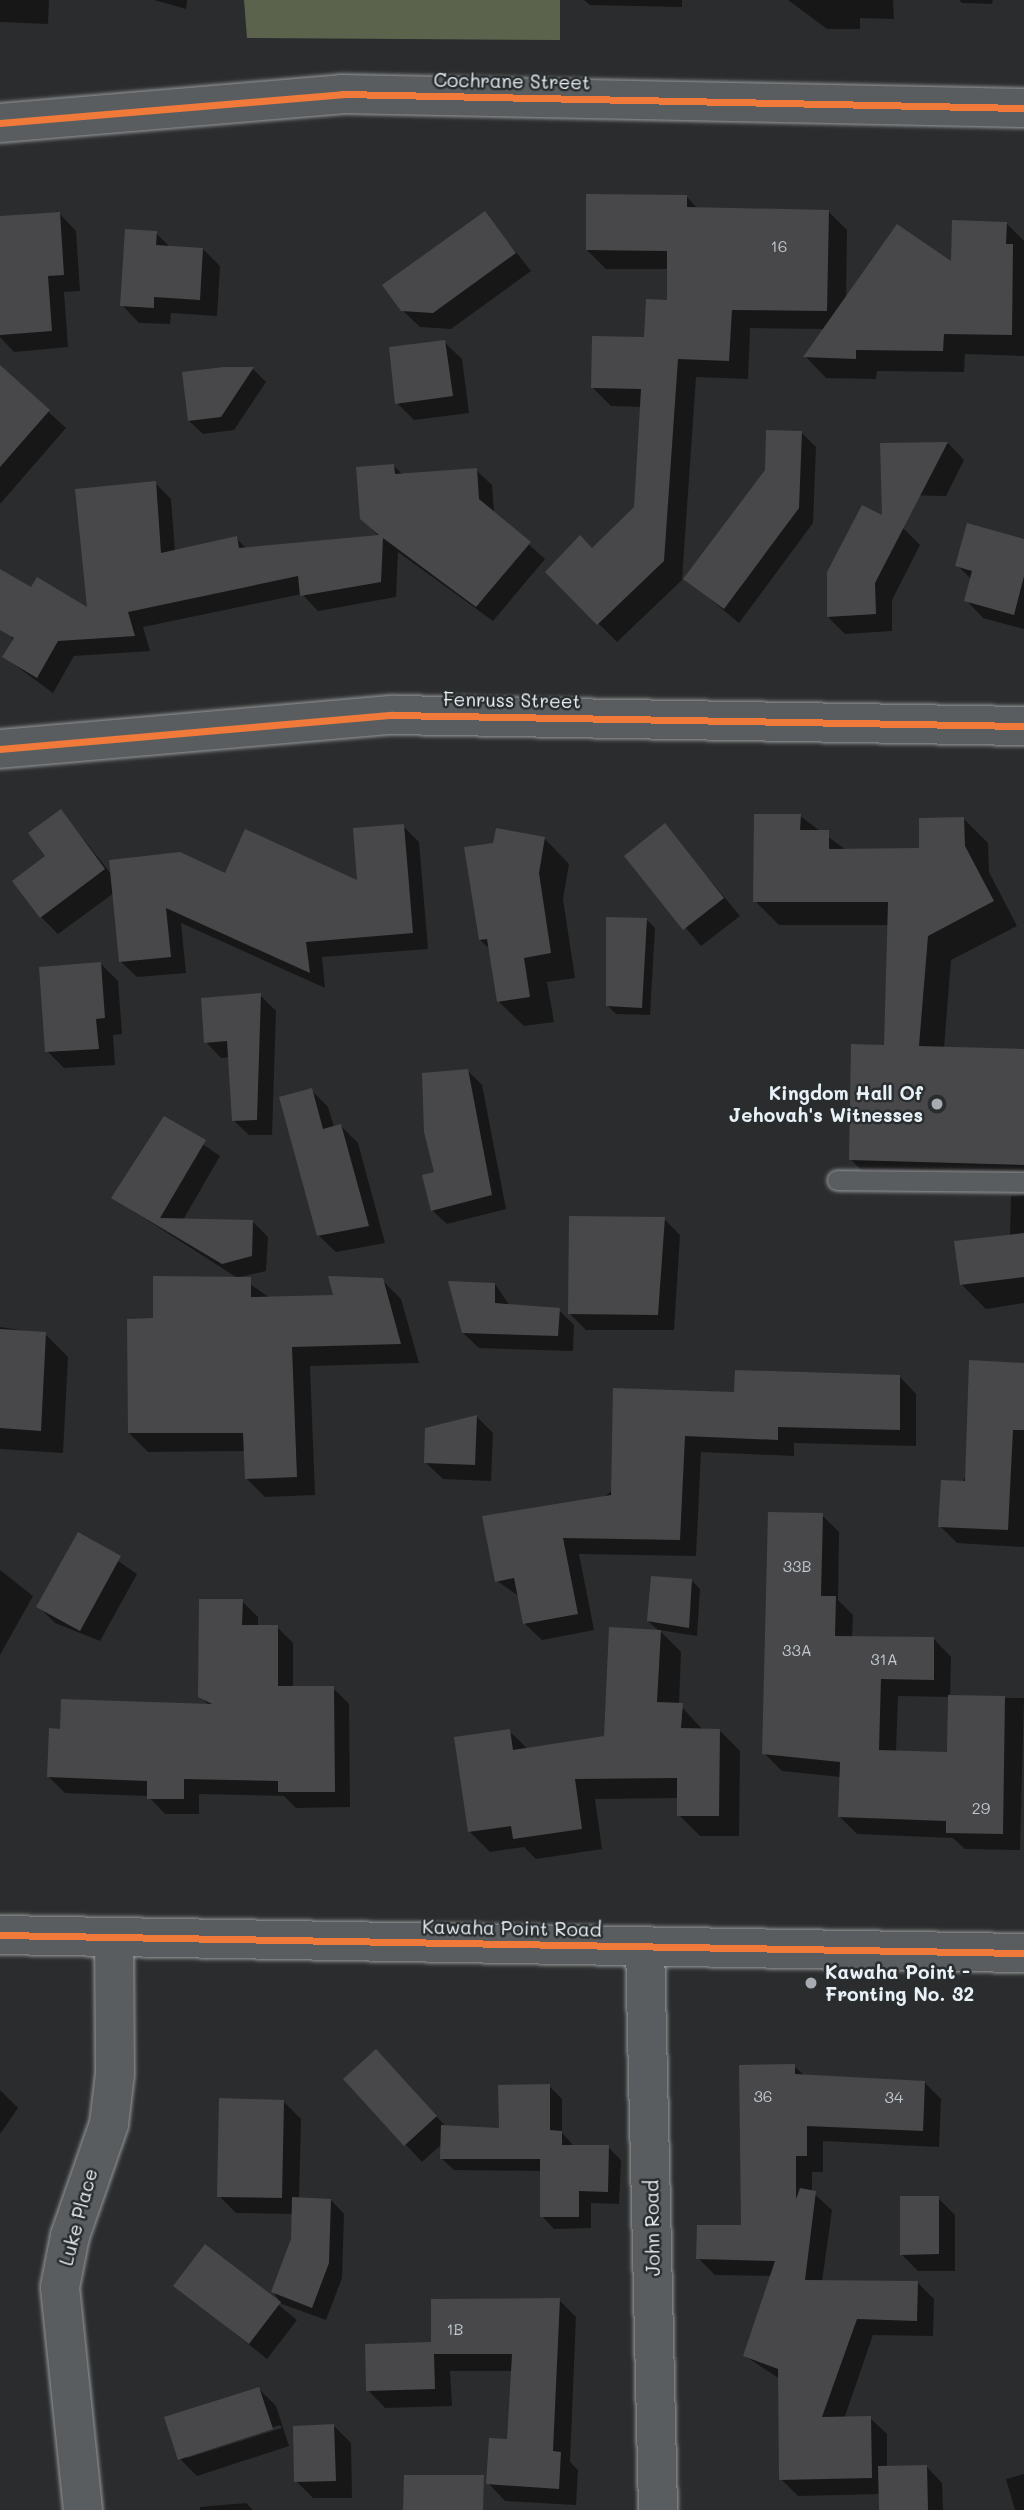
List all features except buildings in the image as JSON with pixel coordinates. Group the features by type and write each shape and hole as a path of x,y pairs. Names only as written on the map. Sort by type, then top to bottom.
{"street":[{"name":"Cochrane Street","path":"0,122 342,94 1024,108"},
{"name":"Fenruss Street","path":"0,749 392,715 1024,726"},
{"name":"Kawaha Point Road","path":"0,1935 1024,1953"},
{"name":"Luke Place","path":"79,2507 60,2287 70,2236 108,2124 115,2074 114,1937"},
{"name":"John Road","path":"645,1946 658,2510"}],"lane":[{"path":"837,1180 1024,1182"}],"green space":[{"path":"244,0 560,0 560,40 247,38"}],"cycle path":[{"path":"0,123 342,94 1024,108"},
{"path":"0,749 392,715 1024,726"},
{"path":"0,1935 1024,1953"}],"place":[{"name":"Kingdom Hall Of Jehovah's Witnesses","path":"937,1104"},
{"name":"Kawaha Point - Fronting No. 32","path":"811,1983"}]}
